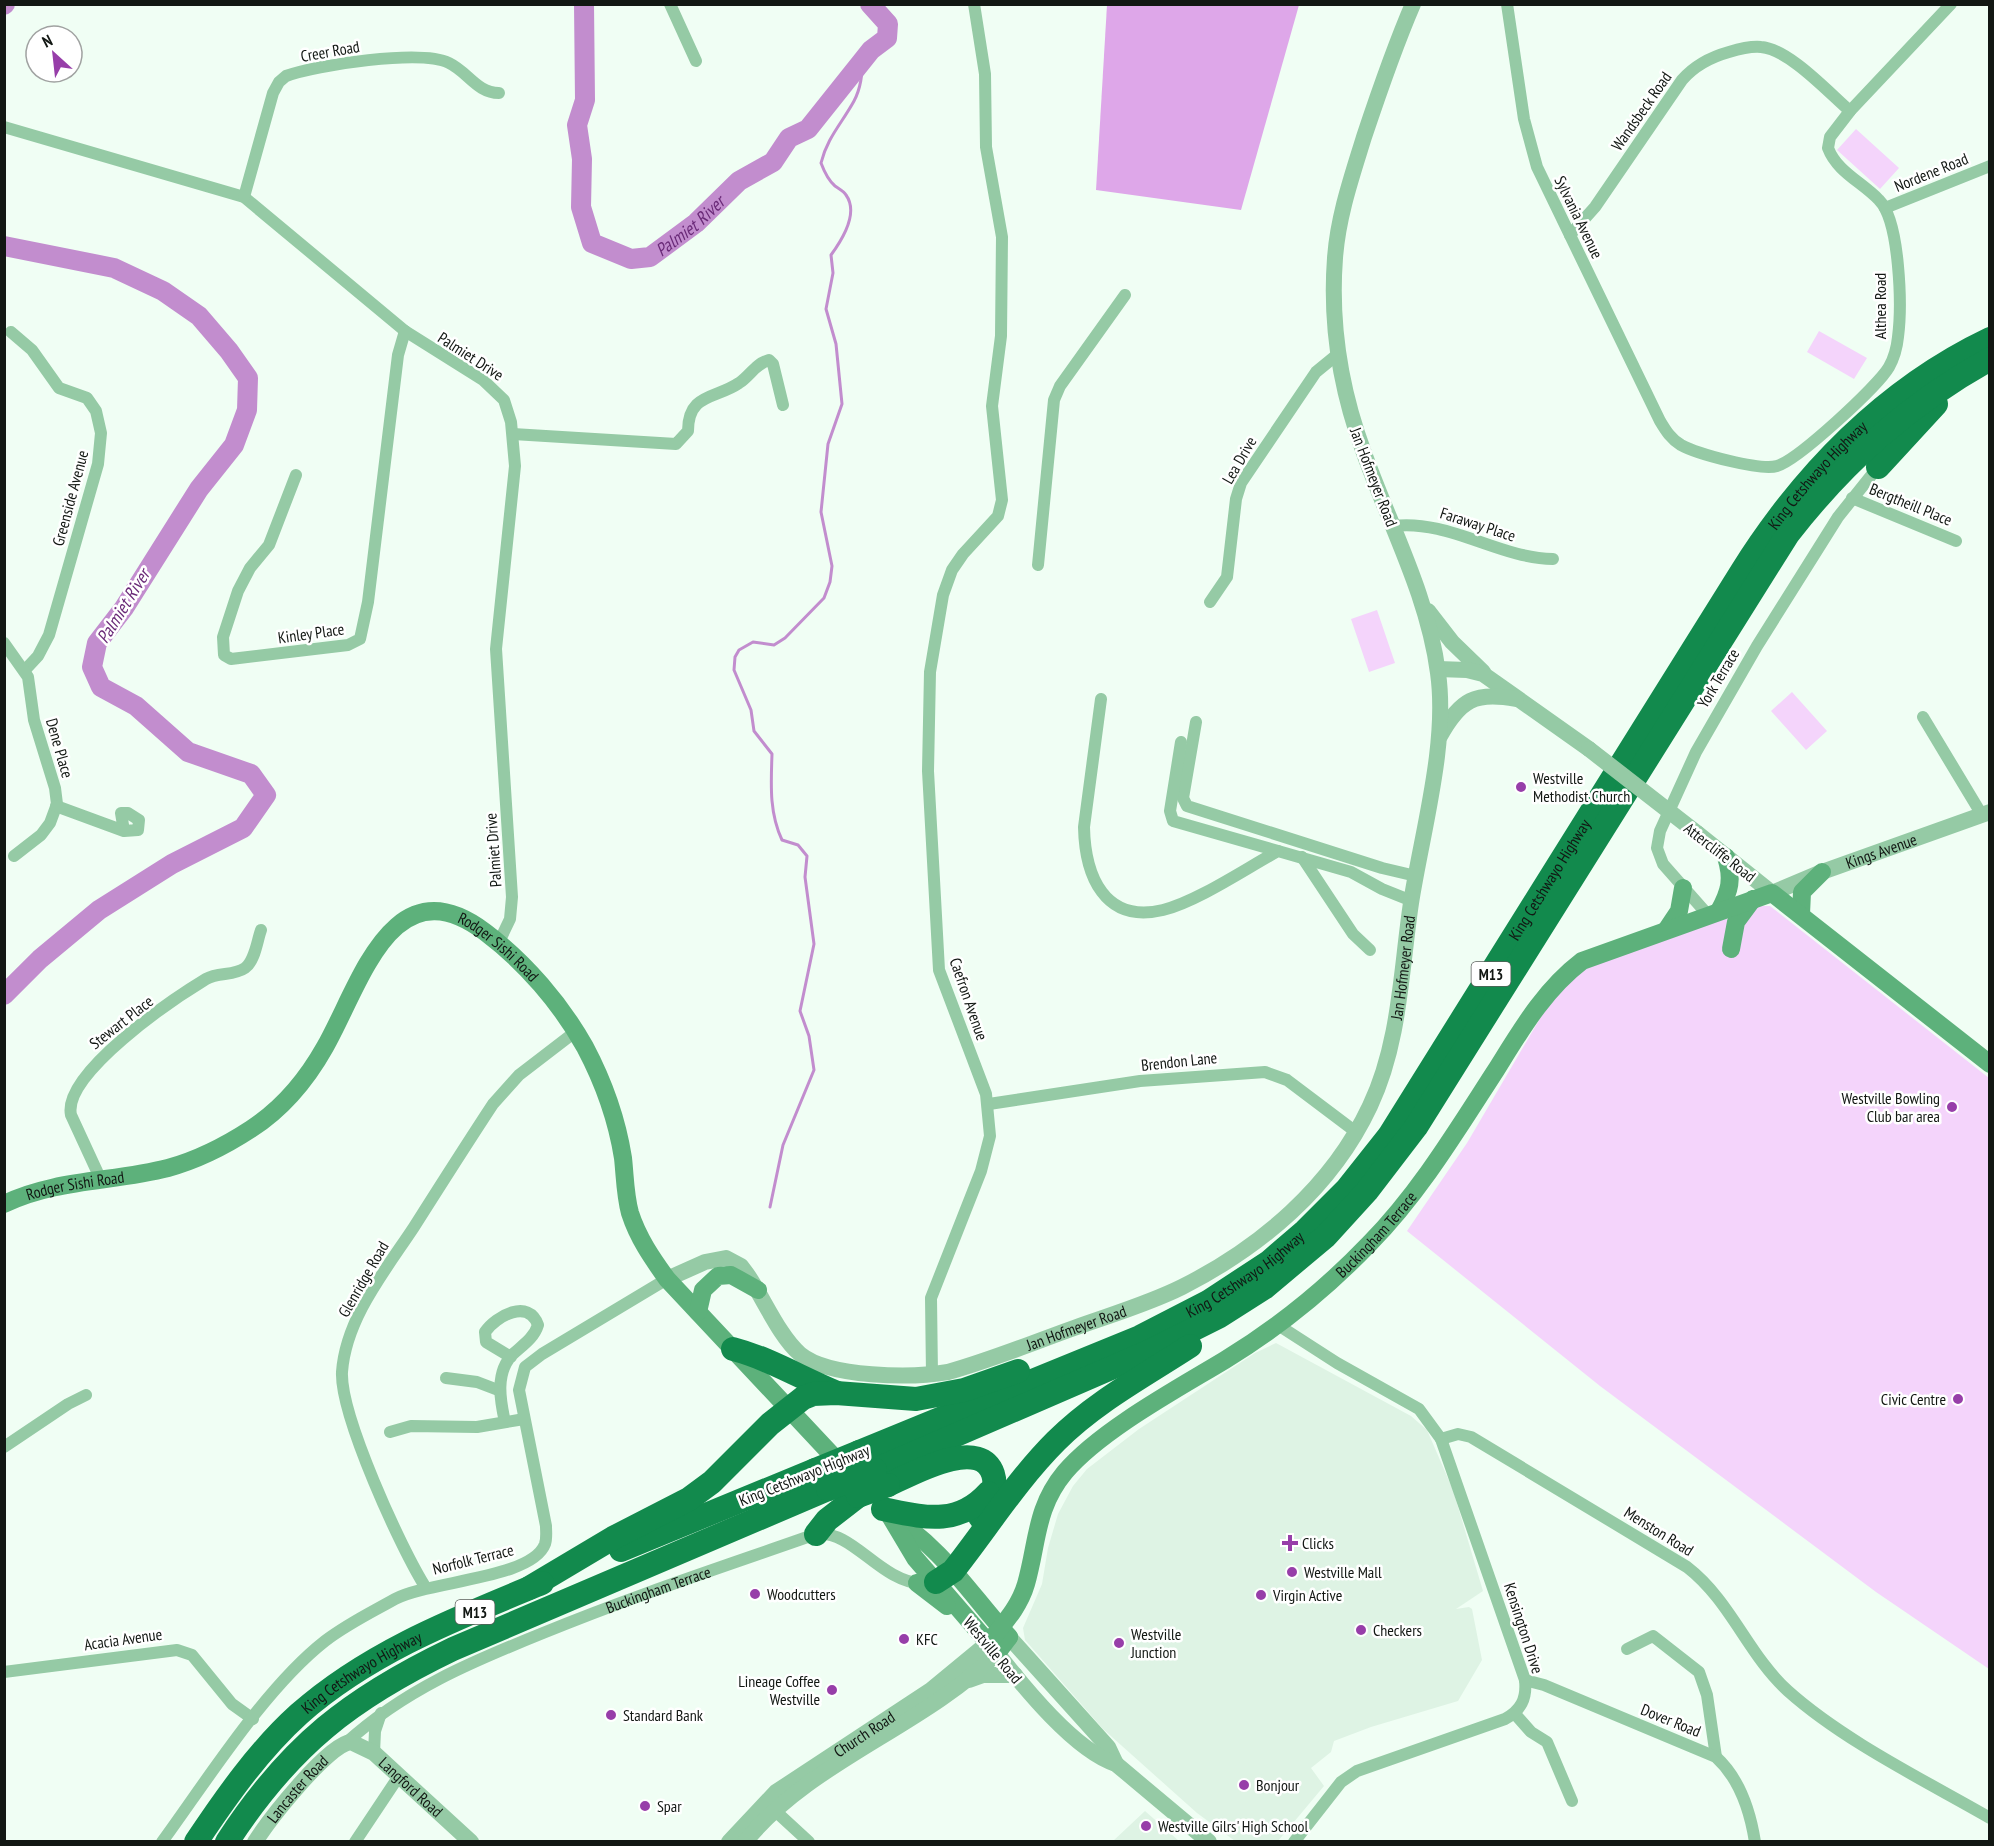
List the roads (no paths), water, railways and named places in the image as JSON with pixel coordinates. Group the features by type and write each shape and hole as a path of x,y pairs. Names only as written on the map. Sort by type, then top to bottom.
{"highway":[{"name":"King Cetshwayo Highway","path":"874,1469 1175,1321 1239,1283 1305,1232 1347,1189 1389,1136 1742,571 1785,508 1832,455 1884,406 1942,366 1989,339"},
{"name":"King Cetshwayo Highway","path":"196,1842 251,1766 284,1729 326,1692 409,1640 528,1588 822,1480 874,1469 1188,1334 1264,1288 1326,1236 1367,1191 1416,1127 1788,534 1842,470 1873,439 1934,391 1989,359"},
{"path":"1878,467 1964,373"},
{"path":"528,1588 613,1538 689,1499 712,1482 789,1407 813,1394 836,1393 916,1400 964,1390 1172,1312 1206,1295 1305,1232"},
{"path":"936,1575 1038,1460 1072,1426 1110,1397 1212,1332 1264,1288"},
{"path":"733,1349 759,1356 792,1374 836,1393"},
{"path":"816,1534 827,1520 858,1496 874,1469 971,1456 989,1466 995,1486 985,1509 936,1575"},
{"name":"King Cetshwayo Highway","path":"227,1842 278,1772 340,1713 402,1673 559,1604 822,1480"},
{"path":"886,1512 930,1519 952,1517 976,1504 995,1486"},
{"path":"559,1604 825,1506 858,1496"}],"main road":[{"path":"1714,913 1731,886 1731,874 1726,857"},
{"path":"1801,914 1802,892 1822,872"},
{"path":"1667,929 1679,911 1683,888"},
{"name":"Buckingham Terrace","path":"1008,1626 1025,1586 1037,1525 1045,1502 1067,1470 1113,1431 1278,1326 1342,1272 1402,1208 1449,1142 1532,1014 1557,982 1592,956 1772,893"},
{"name":"Attercliffe Road","path":"1772,893 1989,1064"},
{"path":"1731,949 1736,922 1753,899"},
{"name":"Rodger Sishi Road","path":"4,1204 52,1187 168,1168 193,1160 236,1139 272,1113 310,1071 374,951 385,936 404,921 425,912 452,914 467,919 498,942 533,977 574,1032 595,1067 611,1108 621,1147 632,1220 645,1249 667,1279 789,1407"},
{"path":"698,1312 703,1290 718,1276 731,1275 758,1290"},
{"name":"Westville Road","path":"789,1407 886,1512 907,1546 936,1575 1008,1626"},
{"name":"Westville Road","path":"936,1575 960,1611 992,1648"},
{"name":"Church Road","path":"992,1648 1008,1626"}],"street":[{"path":"670,4 696,61"},
{"name":"Caefron Avenue","path":"932,1375 931,1298 987,1155 990,1136 989,1104 939,970 930,813 928,721 930,672 943,595 952,570 963,554 998,516 1002,500 992,406 1001,336 1002,237 986,147 984,68 974,4"},
{"name":"Jan Hofmeyer Road","path":"667,1279 705,1262 726,1258 741,1266 792,1344 807,1359 841,1369 878,1374 932,1375 966,1367 1182,1287 1259,1239 1299,1205 1329,1172 1356,1132 1370,1106 1388,1054 1397,1009 1440,710 1438,669 1421,601 1355,427 1338,354 1334,290 1340,223 1351,177 1378,94 1413,4"},
{"name":"Sylvania Avenue","path":"1507,4 1528,140 1537,167 1665,430"},
{"path":"1885,208 1839,167 1830,154 1828,143 1850,111 1951,4"},
{"name":"Wandsbeck Road","path":"1570,235 1595,207 1682,80 1708,60 1740,49 1761,47 1772,50 1790,60 1850,111"},
{"name":"Creer Road","path":"244,197 273,93 279,82 286,76 375,60 413,56 450,63 481,89 499,93"},
{"name":"Palmiet Drive","path":"4,127 244,197 405,332 499,393 509,411 513,434 514,480 496,649 512,897 510,919 498,942"},
{"name":"Nordene Road","path":"1885,208 1989,166"},
{"name":"Althea Road","path":"1665,430 1674,440 1689,448 1752,466 1770,468 1796,457 1884,375 1895,355 1899,315 1894,231 1885,208"},
{"path":"1038,565 1054,400 1060,386 1125,295"},
{"name":"Greenside Avenue","path":"10,332 32,350 59,388 87,398 96,411 101,433 98,464 49,636 38,656 25,670"},
{"name":"Kinley Place","path":"296,475 269,545 244,578 232,606 222,646 224,655 231,660 348,645 360,639 368,602 398,355 405,332"},
{"name":"Lea Drive","path":"1210,602 1227,577 1236,499 1241,483 1320,367 1338,354"},
{"path":"513,434 676,444 688,431 687,426 700,400 740,383 754,369 769,360 773,364 783,405"},
{"name":"York Terrace","path":"1714,913 1683,888 1663,864 1657,848 1660,831 1706,732 1757,646 1824,538 1852,498 1878,467"},
{"name":"Bergtheill Place","path":"1852,498 1956,541"},
{"name":"Faraway Place","path":"1393,526 1424,525 1521,555 1553,559"},
{"path":"1421,601 1452,642 1490,679"},
{"path":"4,643 25,670"},
{"name":"Attercliffe Road","path":"1438,669 1467,670 1490,679 1589,749 1772,893"},
{"name":"Dene Place","path":"25,670 34,720 55,788 56,806"},
{"path":"1437,743 1450,718 1474,698 1491,696 1522,701"},
{"path":"1101,699 1084,827 1084,847 1090,875 1108,900 1132,910 1165,909 1278,851"},
{"path":"1923,717 1986,813"},
{"path":"1196,722 1184,798 1187,806 1360,861 1416,876"},
{"path":"1181,742 1170,810 1173,821 1358,874 1382,889 1412,901"},
{"path":"14,856 40,835 50,823 56,806 124,831"},
{"name":"Kings Avenue","path":"1772,893 1822,872 1986,813"},
{"path":"1302,857 1353,934 1370,950"},
{"name":"Stewart Place","path":"101,1180 71,1115 70,1101 77,1086 105,1054 207,978 246,968 252,961 261,930"},
{"name":"Glenridge Road","path":"426,1588 406,1552 346,1405 342,1373 349,1339 375,1286 493,1104 519,1075 574,1032"},
{"name":"Brendon Lane","path":"989,1104 1140,1081 1265,1072 1287,1080 1356,1132"},
{"name":"Norfolk Terrace","path":"162,1842 253,1719 296,1668 325,1641 398,1597 426,1588 516,1567 542,1550 546,1537 546,1526 519,1390 525,1367 542,1354 667,1279"},
{"path":"1278,1326 1337,1363 1419,1409 1441,1439"},
{"path":"505,1422 498,1390 511,1357"},
{"path":"446,1378 477,1382 498,1390"},
{"path":"4,1447 68,1404 86,1395"},
{"path":"390,1432 411,1426 477,1427 524,1419"},
{"name":"Menston Road","path":"1441,1439 1458,1434 1471,1437 1687,1568 1716,1594 1759,1659 1788,1691 1828,1722 1989,1818"},
{"name":"Kensington Drive","path":"1441,1439 1525,1680 1526,1695 1515,1714"},
{"path":"816,1534 838,1537 888,1574 936,1575"},
{"name":"Buckingham Terrace","path":"346,1743 381,1713 446,1674 651,1590 816,1534"},
{"name":"Westville Road","path":"1008,1626 1048,1681 1108,1748 1116,1764 1209,1842"},
{"path":"1627,1649 1653,1636 1699,1672 1707,1695 1716,1757"},
{"name":"Westville Road","path":"992,1648 1059,1723 1102,1760 1116,1764"},
{"name":"Church Road","path":"729,1842 770,1806 927,1709 964,1682 992,1648"},
{"name":"Church Road","path":"745,1842 787,1785 992,1648"},
{"name":"Acacia Avenue","path":"4,1672 177,1650 192,1655 232,1704 253,1719"},
{"path":"964,1682 983,1675 1015,1675"},
{"name":"Dover Road","path":"1525,1680 1544,1685 1716,1757 1734,1779 1746,1804 1755,1842"},
{"path":"1048,1681 1050,1699 1064,1713 1059,1723"},
{"path":"374,1753 375,1731 381,1713"},
{"path":"1294,1842 1341,1782 1357,1771 1515,1714 1531,1732 1547,1742 1572,1801"},
{"name":"Langford Road","path":"346,1743 359,1744 374,1753 471,1842"},
{"name":"Lancaster Road","path":"255,1842 289,1797 335,1750 346,1743"},
{"path":"355,1842 399,1776"},
{"path":"770,1806 809,1842"}],"waterway":[{"name":"Palmiet River","path":"584,4 585,100 577,125 582,159 581,207 592,243 631,259 650,257 696,223 739,181 773,162 789,138 808,129 871,50 887,38 888,24 870,4"},
{"path":"770,1207 783,1145 814,1070 809,1036 800,1011 814,944 805,877 807,856 798,845 782,840 778,829 772,798 772,754 754,731 751,710 734,670 735,657 739,650 753,642 774,645 785,638 824,598 830,582 832,566 821,512 828,444 842,404 836,344 826,309 833,273 831,255 848,226 851,210 850,202 845,194 830,181 821,163 831,138 856,96 861,81 863,60"},
{"name":"Palmiet River","path":"4,246 114,268 163,291 199,316 229,351 248,378 247,410 234,445 199,489 124,608 97,643 92,667 101,687 136,706 188,752 251,774 266,795 243,828 172,864 99,910 40,959 4,995"}],"place":[{"name":"Westville Methodist Church","path":"1521,787"},
{"name":"Westville Bowling Club bar area","path":"1952,1107"},
{"name":"Civic Centre","path":"1958,1399"},
{"name":"Clicks","path":"1290,1543"},
{"name":"Westville Mall","path":"1292,1572"},
{"name":"Woodcutters","path":"755,1594"},
{"name":"Virgin Active","path":"1261,1595"},
{"name":"Checkers","path":"1361,1630"},
{"name":"KFC","path":"904,1639"},
{"name":"Westville Junction","path":"1119,1643"},
{"name":"Lineage Coffee Westville","path":"832,1690"},
{"name":"Standard Bank","path":"611,1715"},
{"name":"Bonjour","path":"1244,1785"},
{"name":"Spar","path":"645,1806"},
{"name":"Westville Gilrs' High School","path":"1146,1826"}]}
